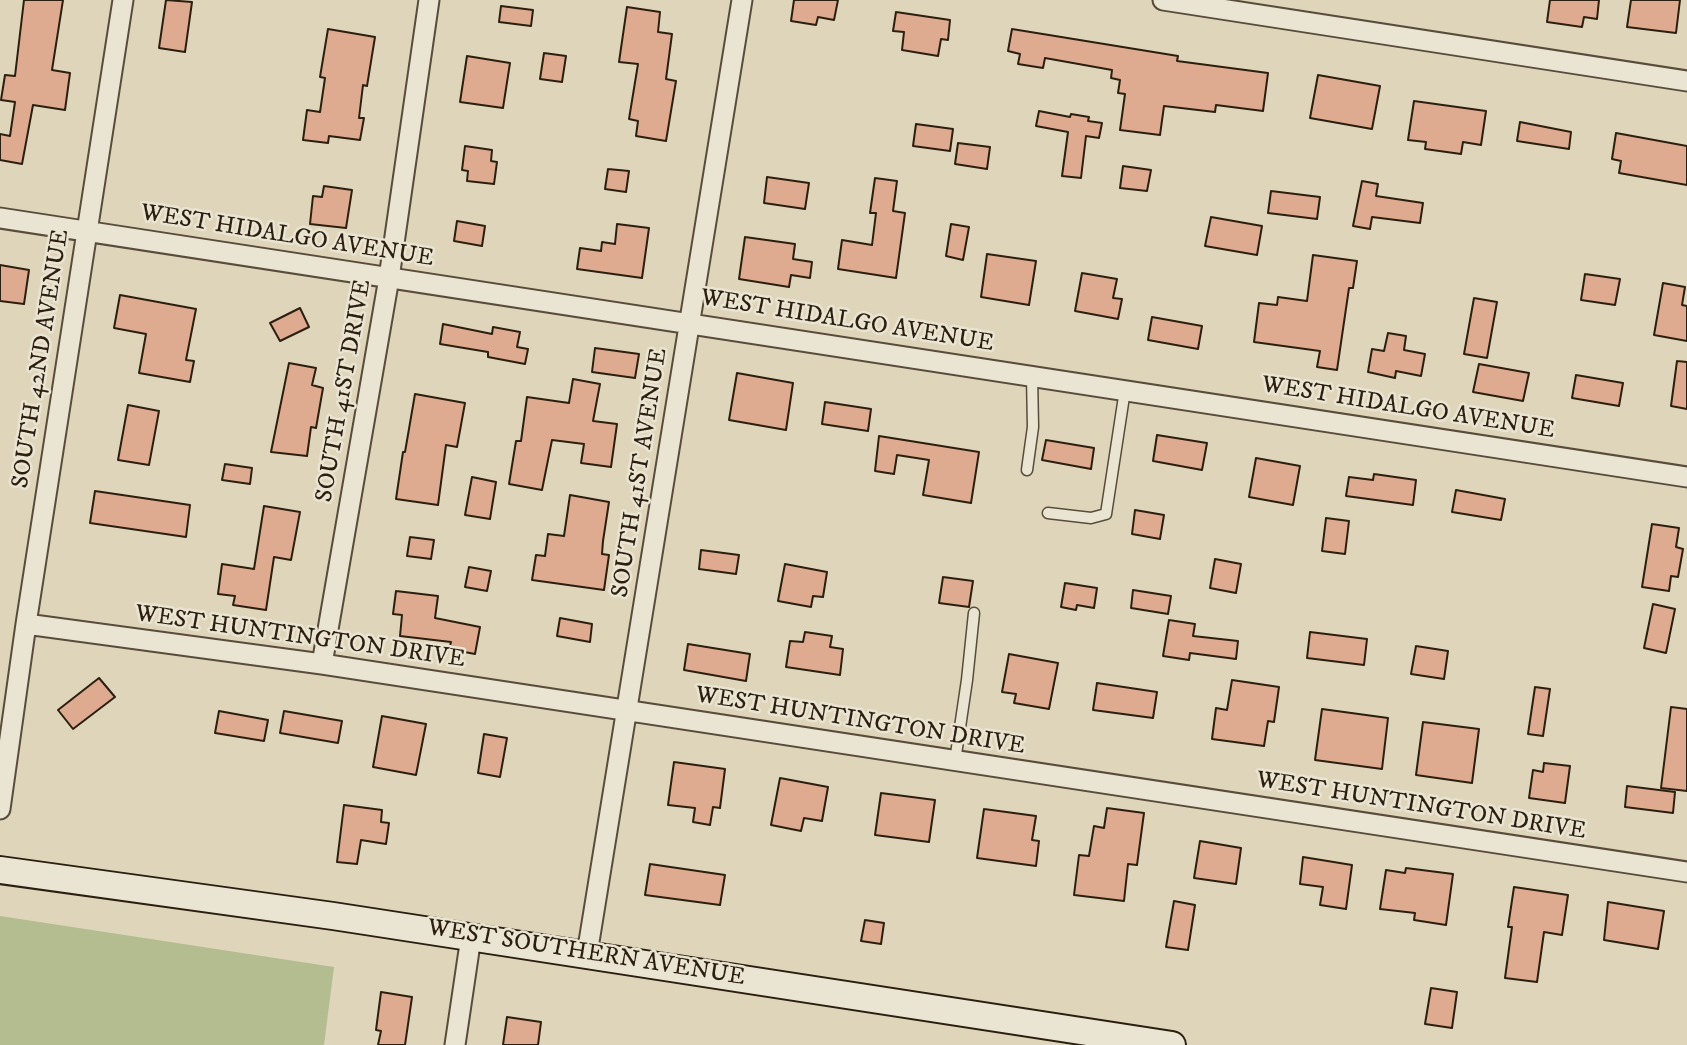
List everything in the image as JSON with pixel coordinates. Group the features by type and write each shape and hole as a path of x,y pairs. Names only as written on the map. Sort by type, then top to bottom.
{"main road":[{"name":"WEST SOUTHERN AVENUE","path":"0,870 587,954 1172,1045"}],"street":[{"name":"SOUTH 42ND AVENUE","path":"0,809 26,624 123,0"},
{"name":"SOUTH 41ST DRIVE","path":"322,664 390,278 429,0"},
{"name":"SOUTH 41ST AVENUE","path":"587,954 742,0"},
{"path":"1163,0 1687,81"},
{"name":"WEST HIDALGO AVENUE","path":"0,218 1687,477"},
{"name":"WEST HUNTINGTON DRIVE","path":"26,624 322,664 1687,872"},
{"path":"455,1045 471,937"}],"lane":[{"path":"1027,470 1032,427 1032,376"},
{"path":"1048,513 1091,518 1106,514 1125,390"},
{"path":"955,761 974,614"}],"green space":[{"path":"0,916 334,967 324,1045 0,1045"}],"building":[{"path":"24,0 63,0 52,70 70,73 65,110 33,105 22,164 0,160 0,134 10,136 15,102 1,100 5,75 15,76"},
{"path":"166,0 192,2 185,52 159,48"},
{"path":"794,0 838,0 834,20 818,17 816,25 791,21"},
{"path":"1550,0 1599,0 1597,19 1584,17 1582,27 1547,22"},
{"path":"1631,0 1680,0 1676,33 1627,27"},
{"path":"501,6 533,10 531,26 499,22"},
{"path":"627,7 660,12 658,32 672,34 666,79 676,81 666,141 636,136 638,121 629,119 638,64 619,62"},
{"path":"896,12 950,20 948,40 941,39 938,56 902,50 904,32 893,31"},
{"path":"328,29 375,37 367,86 363,85 359,118 364,118 360,140 329,136 328,143 303,140 307,110 320,112 325,78 320,77"},
{"path":"1012,29 1178,56 1177,61 1268,73 1263,111 1216,105 1215,112 1164,106 1160,135 1120,130 1125,94 1118,93 1120,80 1111,78 1112,70 1045,58 1043,68 1018,64 1020,54 1008,51"},
{"path":"544,53 566,56 562,82 540,79"},
{"path":"467,56 510,63 503,108 460,102"},
{"path":"1318,75 1380,86 1372,129 1310,118"},
{"path":"1414,101 1486,111 1481,145 1463,142 1461,154 1425,149 1426,142 1408,140"},
{"path":"1039,111 1070,117 1071,114 1089,117 1088,121 1102,123 1099,138 1086,136 1081,178 1062,176 1068,132 1036,126"},
{"path":"1520,122 1571,132 1569,149 1517,141"},
{"path":"916,124 953,129 950,151 913,146"},
{"path":"1616,133 1687,146 1687,185 1619,173 1621,161 1612,159"},
{"path":"958,143 990,147 987,169 955,164"},
{"path":"465,146 492,150 491,161 497,162 494,184 467,181 468,171 462,170"},
{"path":"1123,166 1151,170 1147,191 1120,188"},
{"path":"608,169 629,171 626,192 605,189"},
{"path":"767,177 809,183 805,209 764,203"},
{"path":"875,178 897,181 893,211 905,213 896,278 838,269 842,240 872,245 876,213 870,213"},
{"path":"1362,181 1378,184 1376,196 1423,203 1420,223 1372,217 1370,229 1353,226"},
{"path":"324,186 352,190 346,228 310,224 313,196 322,197"},
{"path":"1271,191 1320,197 1317,219 1268,213"},
{"path":"1211,217 1262,226 1257,255 1205,246"},
{"path":"457,221 485,226 482,246 454,241"},
{"path":"617,224 649,228 642,278 577,269 580,248 601,251 602,242 615,244"},
{"path":"951,224 969,227 963,260 946,256"},
{"path":"745,237 795,244 793,259 812,262 810,278 791,275 789,287 739,279"},
{"path":"987,254 1036,261 1029,305 981,297"},
{"path":"1313,255 1357,261 1353,288 1349,288 1337,370 1317,367 1320,351 1254,342 1259,303 1277,305 1278,297 1307,301"},
{"path":"0,265 29,270 24,304 0,301"},
{"path":"1082,273 1117,279 1113,298 1122,299 1118,319 1075,311"},
{"path":"1585,274 1620,279 1615,305 1581,300"},
{"path":"1663,283 1685,287 1682,305 1687,306 1687,341 1654,335"},
{"path":"120,295 196,309 186,360 194,361 190,382 139,373 146,334 114,328"},
{"path":"1474,298 1497,302 1487,358 1464,354"},
{"path":"300,308 309,327 280,341 270,323"},
{"path":"1152,317 1202,326 1198,349 1148,340"},
{"path":"443,324 492,334 493,327 520,332 517,347 528,349 525,364 488,357 488,352 440,344"},
{"path":"1388,333 1406,336 1404,350 1425,354 1421,376 1396,371 1395,378 1368,372 1372,349 1384,351"},
{"path":"595,348 639,354 635,378 592,372"},
{"path":"1677,361 1687,362 1687,409 1671,406"},
{"path":"289,363 316,368 312,385 323,388 316,428 311,427 307,456 271,452"},
{"path":"1479,364 1529,373 1523,401 1473,392"},
{"path":"737,373 793,383 786,430 729,420"},
{"path":"1576,375 1623,383 1619,406 1572,398"},
{"path":"573,379 600,384 593,421 617,424 611,467 581,463 584,444 552,440 542,490 509,484 516,441 521,441 527,397 569,403"},
{"path":"415,394 465,403 457,447 446,445 438,505 396,499"},
{"path":"825,402 871,409 868,431 822,424"},
{"path":"128,405 159,411 149,465 118,460"},
{"path":"1157,435 1207,443 1202,470 1153,461"},
{"path":"879,436 979,452 971,503 923,495 929,460 897,455 894,474 875,471"},
{"path":"1046,440 1094,448 1091,469 1042,460"},
{"path":"1256,458 1300,466 1293,505 1249,497"},
{"path":"225,464 252,468 250,484 222,480"},
{"path":"1374,474 1416,480 1413,505 1346,496 1349,477 1373,480"},
{"path":"472,477 496,482 490,519 465,515"},
{"path":"1456,490 1505,499 1501,520 1452,512"},
{"path":"95,491 190,505 186,537 90,523"},
{"path":"570,495 609,502 602,554 609,555 604,590 532,580 536,555 545,556 548,534 564,536"},
{"path":"264,506 300,512 291,560 274,557 266,610 233,605 235,596 218,594 222,564 254,569"},
{"path":"1135,510 1164,515 1160,539 1132,534"},
{"path":"1326,518 1349,521 1345,554 1322,551"},
{"path":"1652,524 1679,528 1676,547 1683,549 1678,577 1671,576 1669,591 1642,587"},
{"path":"410,537 434,540 431,559 407,556"},
{"path":"701,550 739,555 736,574 699,569"},
{"path":"1215,559 1241,564 1236,593 1210,588"},
{"path":"785,564 827,572 823,597 813,596 811,607 778,601"},
{"path":"469,567 491,571 487,591 465,587"},
{"path":"943,577 973,581 969,607 939,603"},
{"path":"1065,583 1097,588 1094,608 1077,605 1076,610 1061,607"},
{"path":"1133,590 1171,596 1168,614 1131,608"},
{"path":"396,591 438,596 435,618 480,627 475,654 449,649 451,642 400,636 402,615 393,614"},
{"path":"1653,604 1675,609 1666,653 1644,648"},
{"path":"560,618 592,624 590,642 557,636"},
{"path":"1169,620 1195,624 1193,636 1238,641 1236,659 1190,653 1189,660 1163,656"},
{"path":"805,632 832,636 830,647 843,649 840,675 786,667 790,641 803,642"},
{"path":"1310,632 1367,639 1364,665 1307,658"},
{"path":"688,644 750,654 746,681 684,670"},
{"path":"1416,646 1448,651 1444,679 1411,674"},
{"path":"1009,654 1058,663 1049,709 1014,703 1016,694 1002,692"},
{"path":"99,678 115,697 73,729 58,710"},
{"path":"1232,680 1279,687 1274,722 1268,721 1264,746 1212,739 1216,708 1227,710"},
{"path":"1097,683 1157,692 1153,718 1093,710"},
{"path":"1535,687 1550,689 1543,736 1528,734"},
{"path":"1671,707 1687,709 1687,791 1661,788"},
{"path":"1322,709 1388,718 1382,769 1315,760"},
{"path":"219,711 268,720 264,741 215,733"},
{"path":"284,711 342,721 338,743 280,733"},
{"path":"382,716 426,724 416,775 373,767"},
{"path":"1423,722 1479,729 1472,783 1416,775"},
{"path":"484,734 507,738 500,777 478,773"},
{"path":"674,762 725,769 720,808 713,807 710,825 693,822 695,808 668,805"},
{"path":"1544,763 1570,766 1565,803 1529,798 1533,770 1543,772"},
{"path":"780,778 828,787 822,821 804,818 801,831 771,825"},
{"path":"1627,786 1675,792 1673,813 1625,807"},
{"path":"881,793 935,800 929,842 875,835"},
{"path":"344,805 382,810 381,822 389,823 386,844 361,840 357,864 337,862"},
{"path":"1107,808 1144,813 1137,865 1128,864 1124,901 1074,895 1079,855 1089,856 1094,826 1104,828"},
{"path":"984,809 1036,816 1032,840 1039,841 1036,866 977,858"},
{"path":"1200,841 1241,848 1236,884 1194,878"},
{"path":"1303,857 1352,865 1346,909 1320,905 1323,887 1300,884"},
{"path":"650,864 725,875 720,905 645,895"},
{"path":"1406,868 1453,874 1446,925 1414,920 1415,913 1380,909 1386,870 1405,873"},
{"path":"1514,887 1568,895 1562,935 1544,932 1537,982 1505,978"},
{"path":"1174,901 1195,905 1188,950 1166,947"},
{"path":"1608,902 1664,911 1658,949 1604,940"},
{"path":"865,920 884,923 881,944 861,941"},
{"path":"1431,988 1457,992 1452,1028 1425,1024"},
{"path":"381,992 412,997 405,1045 378,1045 381,1031 376,1030"},
{"path":"507,1017 541,1022 538,1045 503,1045"}]}
